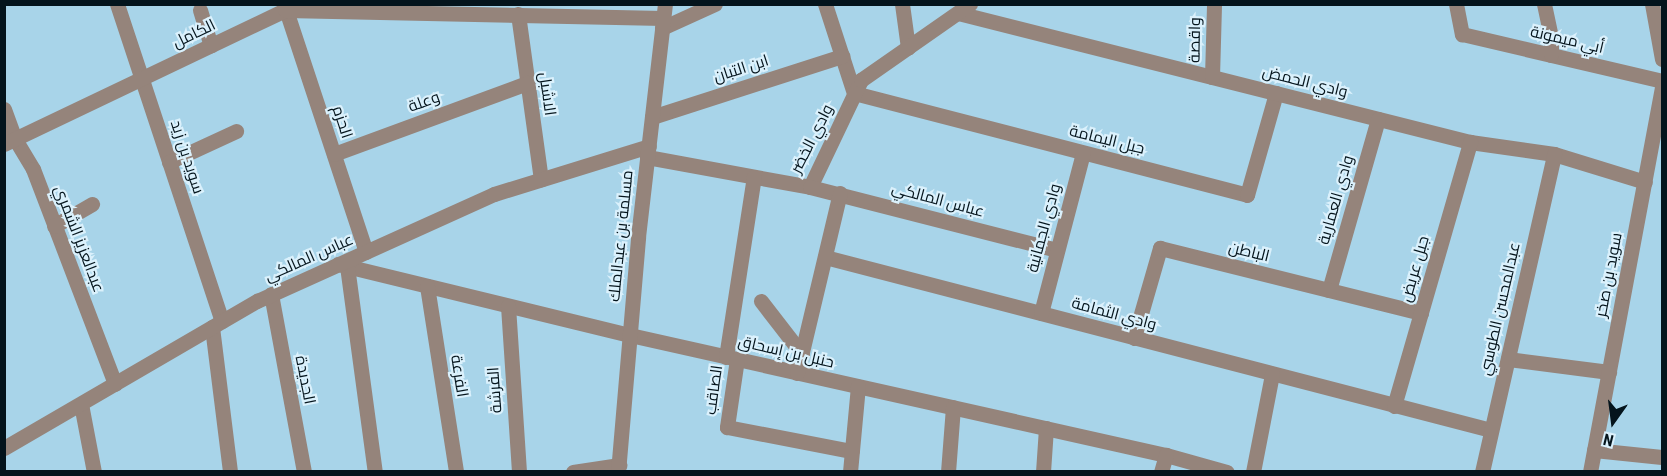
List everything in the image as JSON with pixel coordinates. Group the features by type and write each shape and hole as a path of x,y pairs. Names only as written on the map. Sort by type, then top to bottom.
{"street":[{"name":"سويد بن زيد","path":"117,4 169,162 217,324 230,471"},
{"name":"الكامل","path":"10,141 142,79 285,7 466,9 518,14 559,10 663,17 716,4"},
{"path":"825,4 854,93"},
{"path":"902,4 908,48"},
{"name":"واقصة","path":"1212,77 1214,4"},
{"name":"أبي ميمونة","path":"1456,4 1462,34 1662,83"},
{"path":"1545,4 1551,55"},
{"path":"1655,6 1662,59"},
{"name":"الحزم","path":"285,7 366,252"},
{"name":"وادي الخضر","path":"648,152 754,177 810,187 861,80 964,9"},
{"name":"وادي الحمض","path":"964,9 1212,77 1377,119 1470,142 1554,154 1645,182"},
{"path":"200,10 211,45"},
{"name":"الاشبل","path":"518,14 541,179"},
{"name":"مسلمة بن عبدالملك","path":"619,468 630,335 663,17"},
{"name":"ابن التبان","path":"652,117 842,56"},
{"name":"وعلة","path":"334,154 527,83"},
{"name":"سويد بن صخر","path":"1590,471 1662,83"},
{"name":"جبل اليمامة","path":"854,93 1248,195 1276,93"},
{"name":"عبدالعزيز الشمري","path":"4,109 10,141 33,169 115,384"},
{"name":"وادي العمارية","path":"1329,290 1377,119"},
{"path":"169,162 236,131"},
{"name":"جبل عريض","path":"1394,406 1470,142"},
{"name":"عباس المالكي","path":"4,448 271,294 342,265 494,194 541,179 648,152"},
{"name":"وادي الجمانية","path":"1041,314 1083,153"},
{"name":"عبدالمحسن الطوسي","path":"1482,471 1554,154"},
{"name":"الصاقب","path":"754,177 732,358 727,427 852,451"},
{"name":"عباس المالكي","path":"810,187 1057,250"},
{"path":"797,372 840,193"},
{"path":"54,226 92,204"},
{"name":"الباطن","path":"1134,338 1160,248 1421,313"},
{"name":"وادي الثمامة","path":"825,257 1491,430"},
{"path":"342,265 375,471"},
{"name":"حنبل بن إسحاق","path":"342,265 630,335 1166,455 1227,471"},
{"name":"الفرعة","path":"427,286 456,471"},
{"name":"الجديدة","path":"271,294 304,471"},
{"path":"761,300 802,354"},
{"name":"الفرشة","path":"508,306 519,471"},
{"path":"1508,358 1609,372"},
{"path":"1253,471 1272,374"},
{"path":"850,471 858,386"},
{"path":"81,404 94,471"},
{"path":"948,471 953,407"},
{"path":"1043,471 1046,428"},
{"path":"1594,450 1662,457"},
{"path":"1161,471 1166,455"},
{"path":"573,471 619,468"}]}
